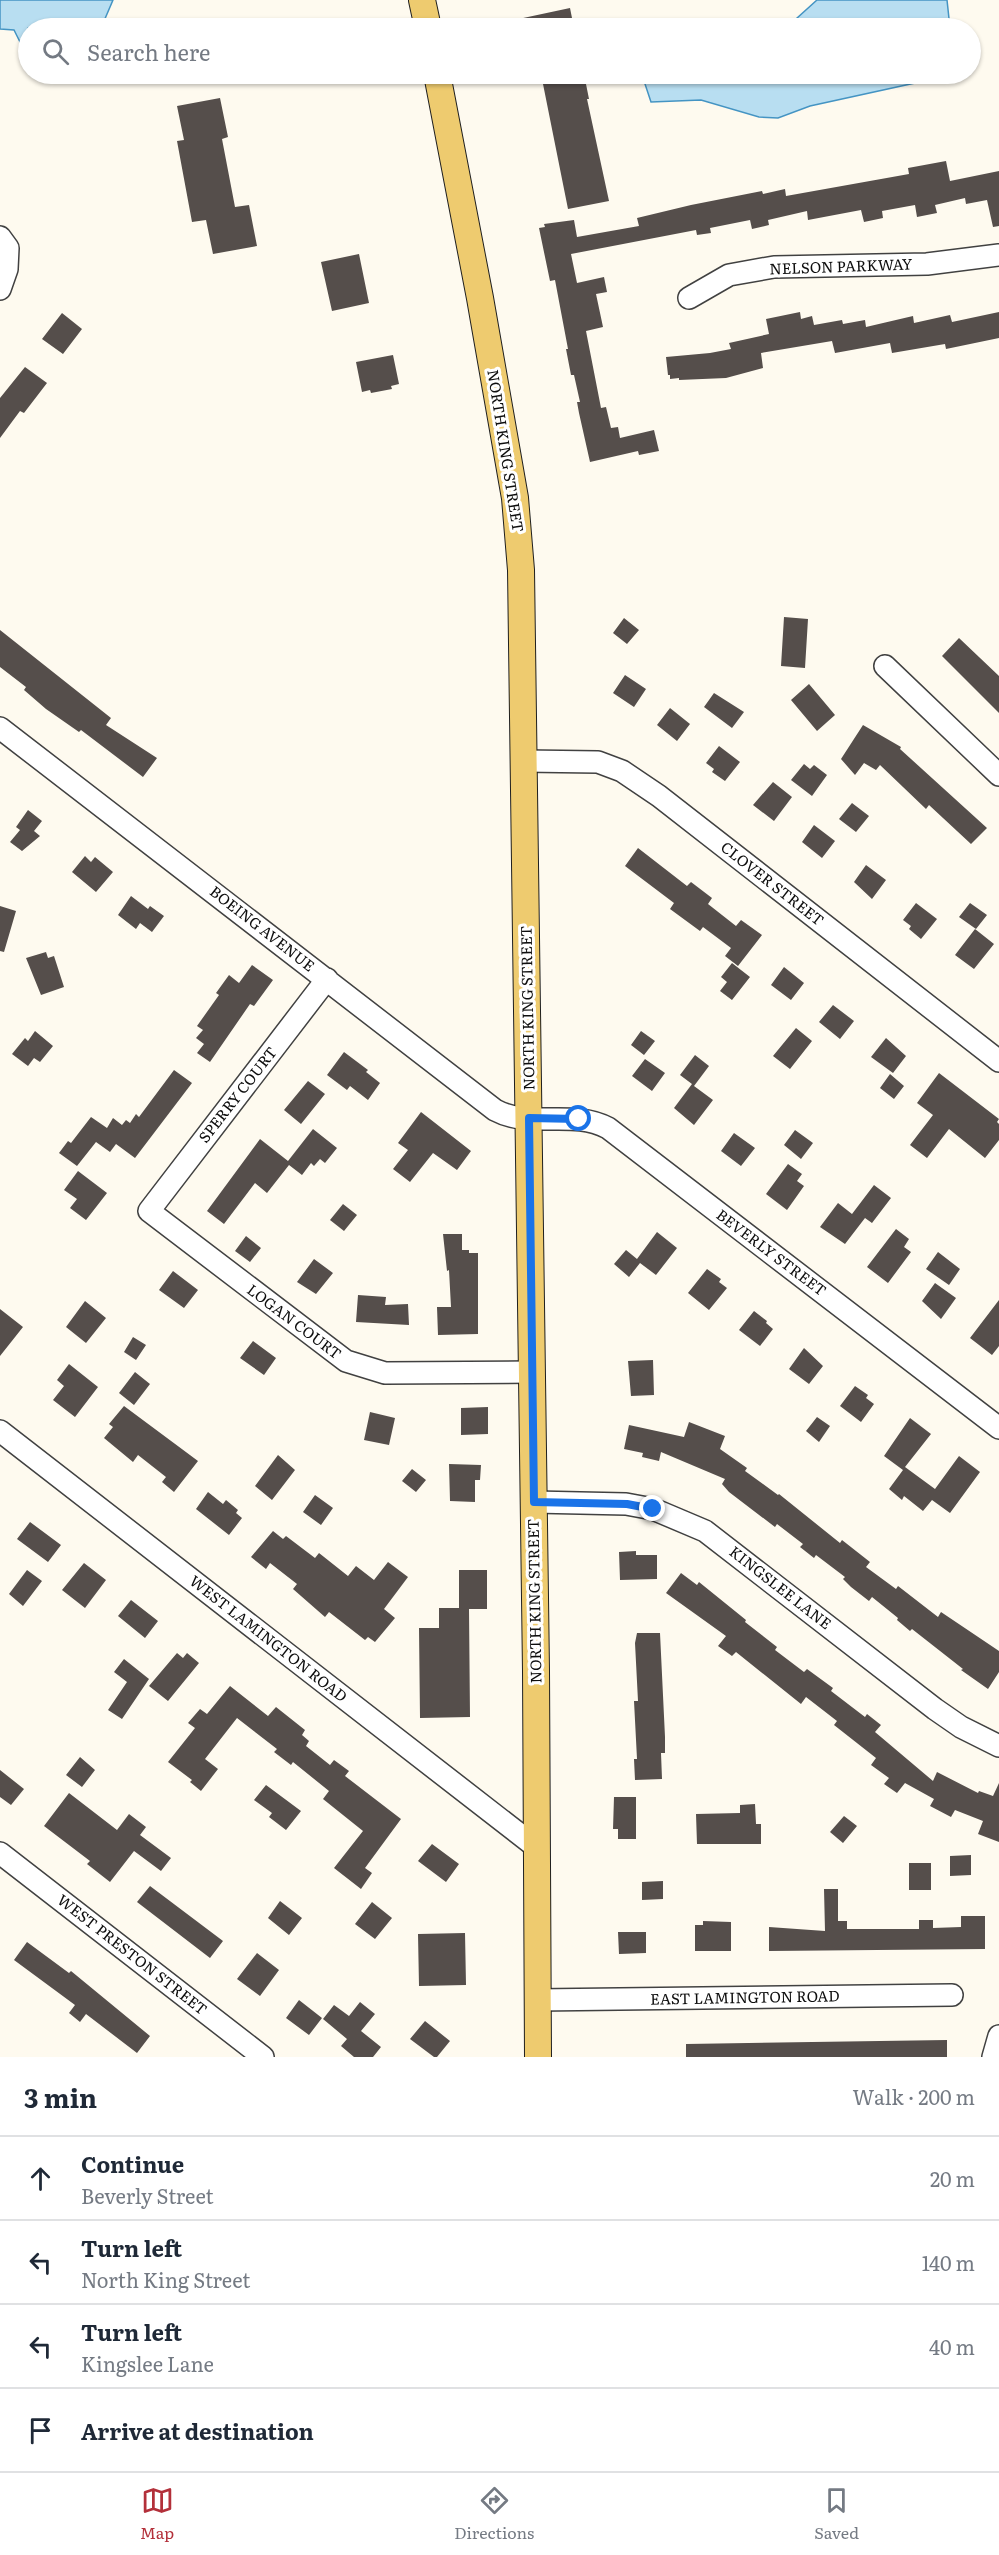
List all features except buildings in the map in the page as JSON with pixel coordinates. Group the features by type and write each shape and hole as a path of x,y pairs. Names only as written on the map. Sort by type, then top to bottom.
{"main road":[{"path":"422,0 426,18"},
{"name":"NORTH KING STREET","path":"439,84 478,286 515,498 521,570 534,1502 538,2057"}],"street":[{"path":"0,237 8,248 7,269 0,289"},
{"name":"NELSON PARKWAY","path":"689,298 729,275 774,267 927,264 999,255"},
{"path":"885,666 999,775"},
{"name":"BOEING AVENUE","path":"0,728 495,1110 510,1116 529,1118"},
{"name":"CLOVER STREET","path":"524,761 598,762 622,771 659,796 999,1061"},
{"name":"SPERRY COURT","path":"149,1211 327,979"},
{"name":"BEVERLY STREET","path":"529,1118 591,1120 608,1128 999,1428"},
{"name":"LOGAN COURT","path":"149,1211 346,1361 385,1373 532,1372"},
{"name":"WEST LAMINGTON ROAD","path":"0,1431 536,1847"},
{"name":"KINGSLEE LANE","path":"534,1502 627,1504 653,1509 705,1531 935,1709 962,1727 999,1746"},
{"name":"WEST PRESTON STREET","path":"0,1853 263,2057"},
{"name":"EAST LAMINGTON ROAD","path":"537,2000 952,1995"},
{"path":"993,2057 999,2036"}],"water":[{"path":"0,0 113,0 105,18 18,18 18,38 14,30 0,29"},
{"path":"817,0 947,0 949,18 797,18"},
{"path":"645,84 910,84 810,106 778,118 759,117 701,100 651,102"}],"route":[{"path":"579,1119 529,1118 534,1502 627,1504 653,1509"}]}
